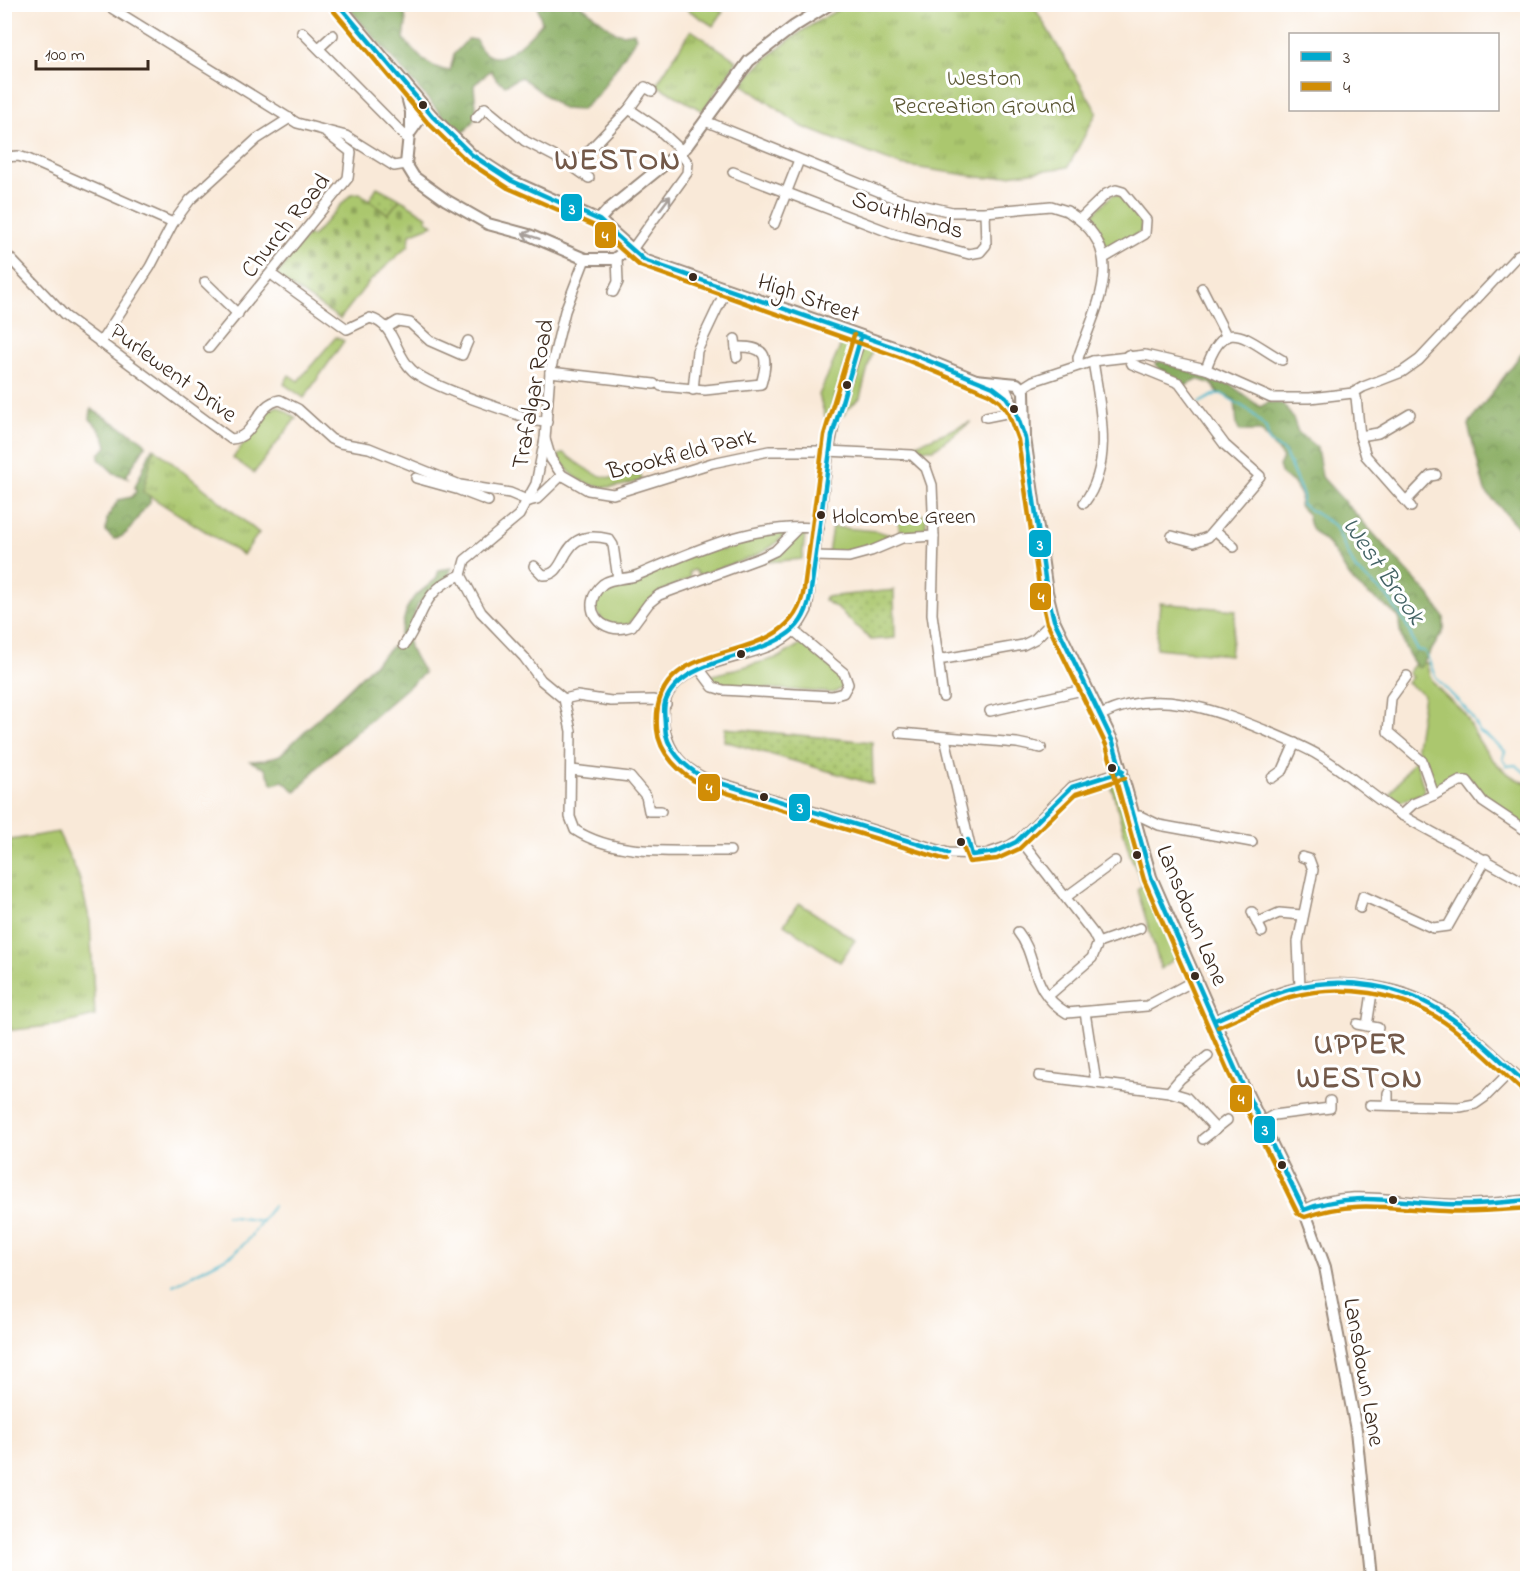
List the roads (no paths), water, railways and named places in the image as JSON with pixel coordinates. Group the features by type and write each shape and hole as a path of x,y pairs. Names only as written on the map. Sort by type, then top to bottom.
{"street":[{"path":"105,4 290,118 346,136 394,166 406,164"},
{"path":"338,4 433,117 458,143 484,164 512,181 599,220 608,210 681,152 749,61 793,27 830,4"},
{"path":"302,32 409,133"},
{"path":"319,48 333,35"},
{"path":"401,78 408,94 409,133 406,164 414,177 480,221 529,235 585,259 617,258 630,250 687,173 688,164 681,152 657,128 629,109"},
{"path":"569,164 584,156 629,109 645,87 652,91"},
{"path":"476,118 484,108 525,141 589,177"},
{"path":"409,133 421,117 433,117"},
{"path":"100,343 150,267 173,223 190,200 257,139 290,118"},
{"name":"Southlands","path":"705,122 900,200 952,212 985,212 1051,206 1069,212 1080,219 1095,236 1104,258 1104,284 1078,358 1079,365"},
{"name":"Church Road","path":"209,348 348,178 351,155 349,149 319,129"},
{"path":"4,157 18,156 28,159 173,223"},
{"path":"775,225 799,160"},
{"name":"Southlands","path":"733,172 894,234 969,254 980,252 986,245 985,212"},
{"path":"1080,219 1106,194 1116,189 1123,192 1146,220 1145,234 1104,258"},
{"name":"High Street","path":"599,220 630,250 659,267 902,350 993,387 1009,401"},
{"path":"986,417 1006,413 1009,401 1006,391 1019,390 1033,381 1079,365 1128,355 1162,357 1206,369 1271,398 1310,399 1353,393 1412,366 1518,255 1527,251"},
{"name":"Purlewent Drive","path":"4,252 65,316 231,439 240,438 246,433 264,406 280,400 298,409 331,439 340,443 369,448 460,487 510,493 529,501"},
{"path":"613,292 618,282 617,258"},
{"name":"Trafalgar Road","path":"529,501 538,477 545,439 550,372 565,311 585,259"},
{"path":"275,277 347,329 370,318 388,327 406,364 422,378 536,421 547,422"},
{"path":"205,282 238,314"},
{"path":"693,390 697,351 726,290"},
{"path":"1201,293 1227,337"},
{"path":"388,327 404,321 439,346 462,355 468,341"},
{"path":"1206,369 1214,346 1227,337 1235,336 1274,350 1282,360"},
{"path":"861,337 836,415 807,610 794,631 769,647 698,667 682,678 666,704 664,725 670,745 680,762 704,778 948,853 972,855 995,852 1020,839 1072,787 1123,771"},
{"path":"550,372 693,390 761,384 763,354 755,346 736,348"},
{"path":"1128,355 1132,364 1152,370 1179,383 1225,445 1269,484"},
{"path":"1084,503 1092,490 1102,441 1102,422 1093,362"},
{"name":"High Street","path":"975,380 1019,390"},
{"path":"1009,401 1018,402 1019,390"},
{"name":"Lansdown Lane","path":"1019,390 1047,592 1054,620 1101,715 1123,771 1133,817 1151,877 1261,1122 1304,1210 1325,1267 1348,1386 1370,1547 1371,1578"},
{"path":"1353,393 1360,413 1360,436 1366,456 1408,504 1431,474"},
{"name":"Lansdown Lane","path":"1009,401 1025,438"},
{"path":"1360,436 1378,433 1410,414"},
{"path":"404,645 415,629 425,601 460,575 465,560 501,532 519,515 529,501 537,498 562,475 552,459 545,439"},
{"name":"Brookfield Park","path":"562,475 588,490 612,494 685,470 769,451 829,451 912,456 921,462 932,485 934,536 932,614 943,698"},
{"path":"1178,549 1177,537 1194,542 1201,541 1216,531 1260,476"},
{"path":"416,477 460,487 488,501"},
{"path":"798,528 775,551 659,595 649,603 632,626 614,630 599,622 592,603 602,585 636,576 679,556 731,537 798,528 819,528"},
{"path":"1216,531 1234,547"},
{"path":"815,556 849,557 902,538 934,536"},
{"path":"534,567 543,575 554,574 573,543 584,538 602,537 609,539 613,545 618,579"},
{"path":"460,575 481,612 524,657 541,680 564,699 570,722 572,770 570,821 580,833 599,841 622,846 730,851"},
{"path":"938,657 944,659 1030,643 1054,620"},
{"path":"698,667 713,687 723,690 832,696 843,693 848,684 844,673 794,631"},
{"path":"1407,676 1391,698 1388,732 1422,761 1434,795"},
{"path":"1387,681 1396,689"},
{"path":"990,711 1087,688"},
{"path":"564,699 577,696 623,702 653,700 666,704"},
{"path":"1101,715 1139,704 1170,701 1184,703 1242,721 1320,756 1401,815 1486,859 1527,885"},
{"path":"900,733 1017,743 1041,748"},
{"path":"945,738 972,855"},
{"path":"1272,778 1283,770 1295,743"},
{"path":"572,770 630,777 646,796 649,811 661,811"},
{"path":"1401,815 1413,804 1460,781 1467,781 1483,802 1527,832"},
{"path":"1133,817 1140,816 1160,825 1252,842"},
{"path":"1020,839 1098,942"},
{"path":"1300,987 1298,942 1313,870 1310,859 1302,857"},
{"path":"1360,908 1363,896 1434,928 1448,926 1486,859"},
{"path":"1066,897 1115,860"},
{"path":"1252,912 1262,933"},
{"path":"1257,923 1279,913 1302,915"},
{"path":"1098,942 1141,927"},
{"path":"1017,932 1024,940 1036,981 1048,996 1067,1013 1147,1006 1197,979"},
{"path":"1048,996 1092,958 1098,942"},
{"path":"1215,1020 1300,987 1337,984 1373,986 1416,998 1446,1014 1527,1085"},
{"path":"1367,1026 1373,986"},
{"path":"1085,1012 1096,1083"},
{"path":"1357,1024 1378,1028"},
{"path":"1169,1092 1180,1079 1208,1056"},
{"path":"1370,1105 1460,1107 1475,1104 1511,1071"},
{"path":"1039,1076 1169,1092 1186,1097 1216,1129"},
{"path":"1388,1093 1388,1105"},
{"path":"1261,1122 1274,1115 1330,1108 1330,1101"},
{"path":"1203,1139 1227,1120"},
{"path":"1304,1210 1326,1201 1350,1198 1443,1204 1527,1200"}],"waterway":[{"name":"West Brook","path":"1199,403 1216,394 1222,394 1250,411 1266,428 1269,441 1285,453 1303,496 1301,504 1335,526 1356,570 1388,597 1406,624 1417,650 1424,651 1426,654 1436,677 1466,710 1479,732 1505,751 1503,759 1507,766 1516,765 1528,775"},
{"path":"173,1285 233,1254 247,1241 273,1206"},
{"path":"226,1216 262,1221"}],"place":[{"name":"Holcombe Green","path":"821,515"}],"district":[{"name":"WESTON","path":"618,159"},
{"name":"UPPER WESTON","path":"1360,1060"}],"park label":[{"name":"Weston Recreation Ground","path":"984,91"}]}
